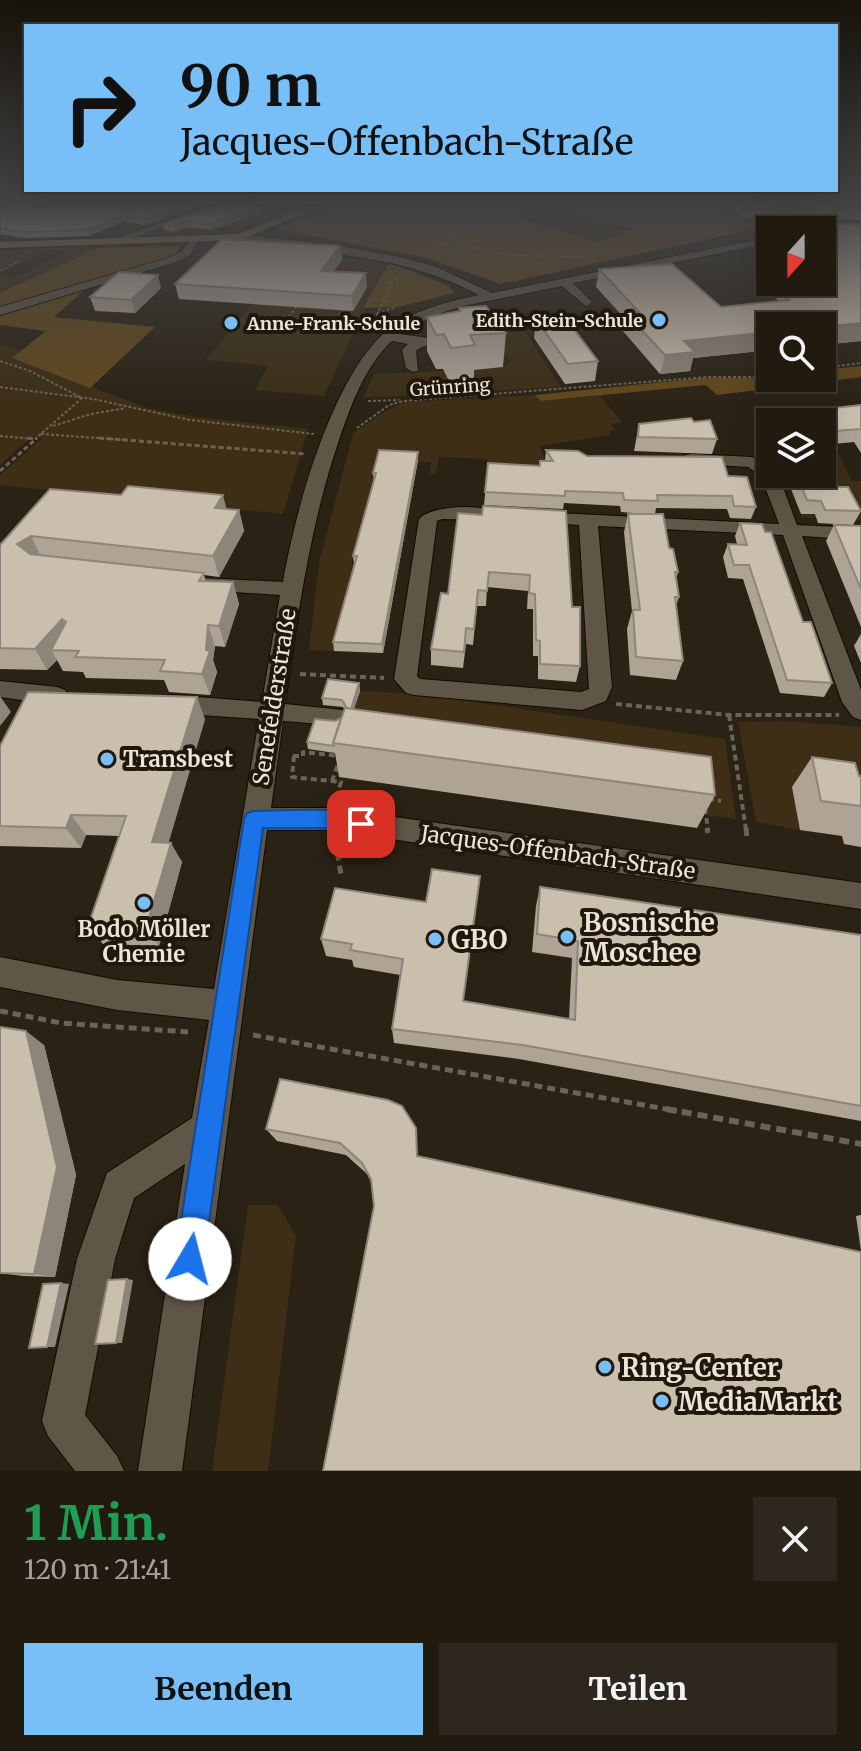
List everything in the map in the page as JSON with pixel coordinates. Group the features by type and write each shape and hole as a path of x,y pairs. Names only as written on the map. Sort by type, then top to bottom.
{"street":[{"path":"0,311 134,272"},
{"path":"435,272 489,296"},
{"name":"Senefelderstraße","path":"160,1471 208,1128 291,589 301,536 331,435 345,401 388,325 489,296 610,272"},
{"path":"564,281 586,302"},
{"path":"431,312 445,318 454,334 431,344 416,344 388,325 421,305 460,303"},
{"path":"413,368 409,350 416,344"},
{"path":"675,459 752,462 761,458 854,702 852,713"},
{"path":"588,520 601,687 598,695 582,701 423,690 405,679 428,519 433,515 588,520 861,534"},
{"path":"184,582 291,589"},
{"path":"0,689 85,698"},
{"path":"143,702 335,716"},
{"name":"Jacques-Offenbach-Straße","path":"254,819 331,819 861,896"},
{"path":"0,972 226,1019"},
{"path":"102,1471 63,1421 96,1259 120,1186 208,1128"}],"path":[{"path":"388,325 377,313 398,272"},
{"path":"283,325 297,305 284,305"},
{"path":"331,328 346,307"},
{"path":"0,361 46,378 82,398 0,471"},
{"path":"836,366 861,363"},
{"name":"Grünring","path":"0,387 82,398 215,423 331,435 355,429 393,404 422,399 709,377 756,377"},
{"path":"345,401 422,399"},
{"path":"43,433 73,418 131,408"},
{"path":"43,433 324,456"},
{"path":"0,436 35,439"},
{"path":"278,673 405,679"},
{"path":"582,701 729,715 852,713"},
{"path":"729,715 747,838"},
{"path":"332,781 340,756 303,752 303,756 294,756 292,777 341,782"},
{"path":"703,791 708,833"},
{"path":"704,799 721,801"},
{"path":"336,846 341,874"},
{"path":"0,1011 61,1023 135,1030 226,1019 308,1042 861,1144"}],"shaded area":[{"path":"27,272 46,272 0,293 0,276 15,278"},
{"path":"46,272 126,272 92,283 54,317 155,327 90,388 12,358 46,331 0,325 0,293"},
{"path":"245,272 384,272 324,396 255,390 268,366 206,360 264,289"},
{"path":"384,272 412,272 449,286 454,293 398,307 363,308"},
{"path":"465,272 558,272 501,284"},
{"path":"525,331 561,387 363,398 374,374 445,371 450,383 462,370 503,367 511,361 510,358 501,356 487,334"},
{"path":"0,345 24,350 13,358 148,408 196,417 308,429 283,514 0,485 0,475 42,438 33,436 0,465"},
{"path":"861,366 861,377 836,380 836,369"},
{"path":"703,378 756,378 756,390 717,395 706,385 541,401 535,395"},
{"path":"535,395 541,401 600,396 622,422 611,424 615,430 609,431 611,435 540,446 545,462 637,474 488,465 487,459 439,457 436,474 430,474 431,462 415,462 376,481 380,554 354,553 351,564 379,566 339,627 334,651 309,650 319,563 353,433 404,402"},
{"path":"836,453 852,481 861,481 861,520 801,517 801,514 833,515 826,488 836,488"},
{"path":"360,691 421,694 725,739 736,819 696,814 343,742"},
{"path":"785,721 861,727 861,809 793,788 800,830 756,822 738,722"},
{"path":"248,1205 278,1205 296,1236 268,1471 212,1471"}],"building":[{"path":"119,272 158,275 131,300 90,297"},
{"path":"188,272 366,273 352,296 175,284"},
{"path":"601,272 681,272 721,307 789,300 783,296 836,296 836,272 861,272 861,323 836,326 836,312 756,312 756,333 684,341 695,352 665,355 626,313 639,312"},
{"path":"486,306 506,333 470,335 475,345 451,348 444,334 436,335 427,317 460,311 459,308"},
{"path":"564,316 598,361 568,364 536,319"},
{"path":"861,405 861,429 836,431 834,408"},
{"path":"691,418 694,422 710,420 717,439 638,437 639,424"},
{"path":"379,450 418,452 382,644 333,642 357,556 353,556 376,473 373,473"},
{"path":"546,450 578,451 587,456 722,457 728,476 747,477 756,507 734,506 732,496 657,495 658,501 624,500 623,493 565,491 565,496 485,492 488,463 540,466 540,461 553,461"},
{"path":"128,486 223,495 215,508 239,510 213,556 31,536 17,544 30,554 204,573 199,581 233,582 219,626 208,625 206,650 210,651 202,674 160,671 165,660 75,657 79,651 51,650 66,622 62,619 35,649 0,648 0,545 50,489 121,495"},
{"path":"848,487 861,511 825,510 821,501 807,500 802,488"},
{"path":"483,506 566,511 572,607 580,607 580,666 540,664 535,594 529,593 530,575 489,572 487,591 478,590 474,629 466,628 464,652 431,649 441,593 448,594 458,513 482,515"},
{"path":"628,514 663,514 669,548 673,549 678,572 675,572 679,597 675,597 683,661 636,657 633,610 640,610"},
{"path":"740,523 762,524 765,532 771,532 803,622 811,622 832,683 787,680 749,565 734,565 728,544 747,545"},
{"path":"834,525 861,526 861,589"},
{"path":"328,679 359,683 351,709 342,700 322,698"},
{"name":"Transbest","path":"28,692 197,697 152,842 171,843 146,928 88,926 126,816 71,815 66,828 0,826 0,746"},
{"path":"345,708 711,757 715,795 333,743"},
{"path":"341,718 334,746 307,742 315,719 335,721"},
{"path":"812,757 855,763 861,776 861,806 821,801"},
{"path":"432,869 480,876 463,1001 575,1020 578,941 537,934 540,887 861,935 861,1106 523,1045 392,1029 403,959 350,950 352,944 321,939 335,888 426,902"},
{"path":"0,1027 26,1031 57,1167 34,1274 0,1273"},
{"name":"Ring-Center","path":"280,1079 388,1100 402,1106 416,1128 417,1156 861,1252 861,1471 323,1471 374,1206 371,1179 362,1163 340,1143 266,1129"},
{"path":"127,1279 116,1343 95,1344 108,1280"},
{"path":"61,1283 47,1347 29,1348 43,1284"}],"place":[{"name":"Edith-Stein-Schule","path":"659,320"},
{"name":"Anne-Frank-Schule","path":"231,323"},
{"name":"Transbest","path":"107,759"},
{"name":"Bodo Möller Chemie","path":"144,903"},
{"name":"Bosnische Moschee","path":"567,937"},
{"name":"GBO","path":"435,939"},
{"name":"Ring-Center","path":"605,1367"},
{"name":"MediaMarkt","path":"662,1401"}],"route":[{"path":"190,1259 254,819 331,819 361,824"}]}
